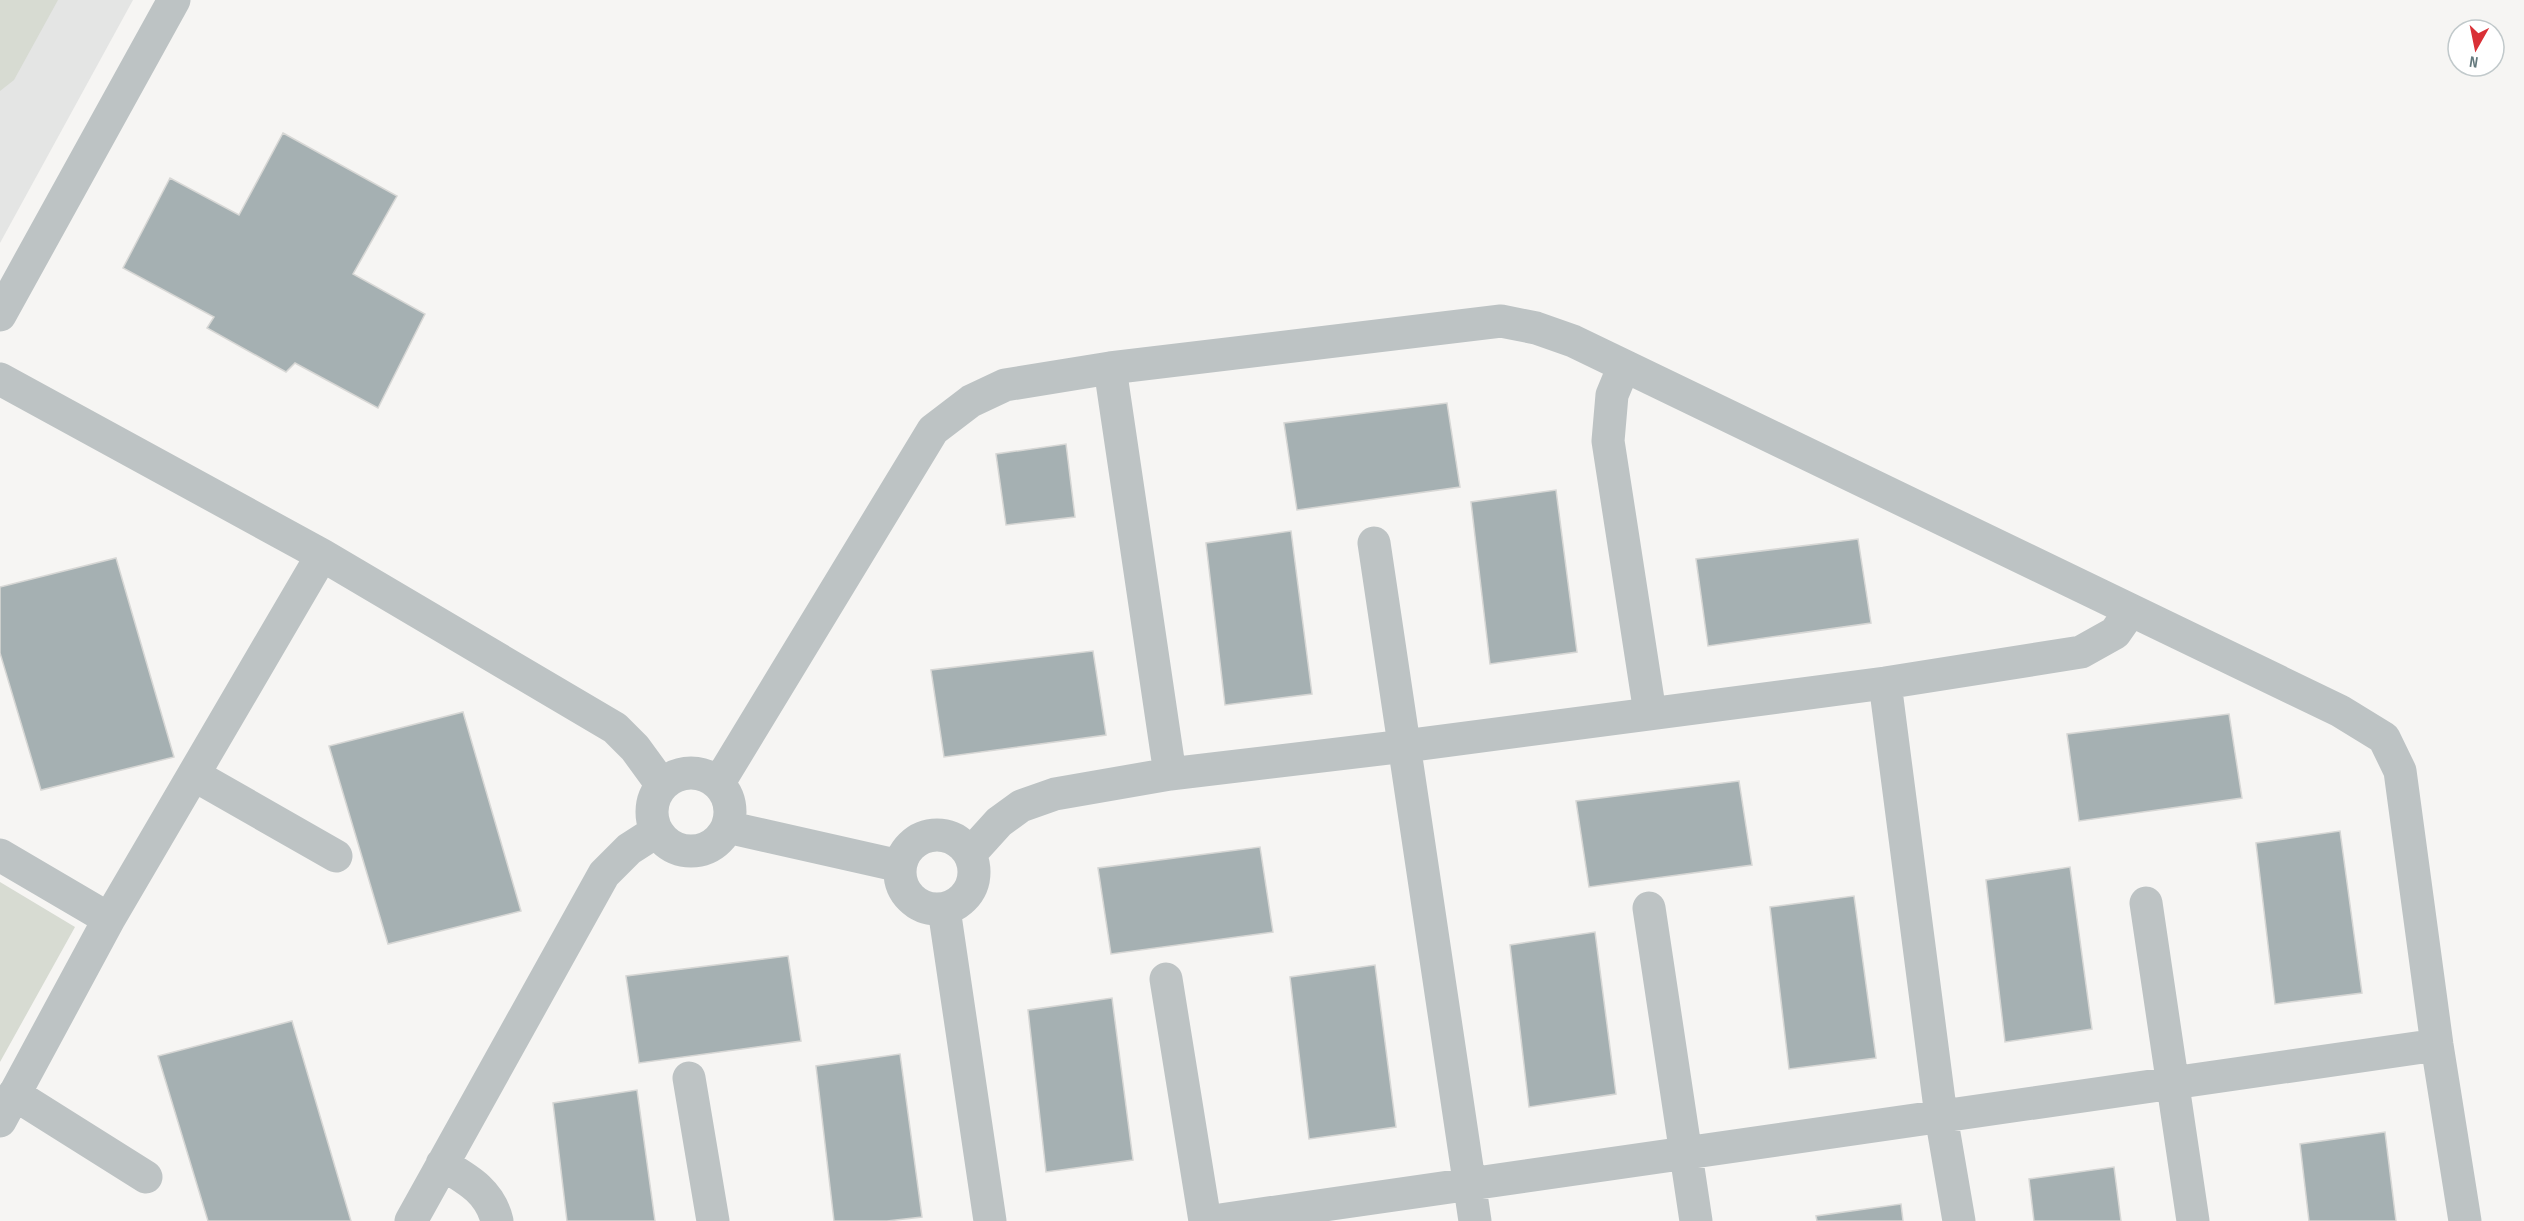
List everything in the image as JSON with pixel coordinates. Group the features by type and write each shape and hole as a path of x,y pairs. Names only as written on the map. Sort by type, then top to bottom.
{"street":[{"path":"0,315 174,0"},
{"path":"718,784 933,430 971,401 1005,385 1110,368 1501,321 1536,328 1573,341 2340,711 2384,738 2400,771 2437,1045 2465,1221"},
{"path":"1624,366 1612,395 1608,441 1650,713"},
{"path":"1110,368 1170,774"},
{"path":"0,379 322,555 615,728 635,748 662,785"},
{"path":"1374,543 1475,1221"},
{"path":"146,1177 7,1108 109,919 322,555"},
{"path":"970,854 999,822 1021,806 1055,794 1170,774 1405,746 1885,683 2081,652 2115,633 2131,610"},
{"path":"1885,683 1941,1116 1959,1221"},
{"path":"690,773 705,775 718,784 727,796 730,812 728,827 717,841 702,849 685,850 668,844 657,831 652,815 654,799 662,785 675,776 690,773"},
{"path":"194,775 336,856"},
{"path":"728,827 900,867"},
{"path":"411,1221 604,874 629,849 657,831"},
{"path":"930,834 953,838 970,854 974,865 971,888 956,905 944,909 933,909 921,906 911,899 900,878 903,855 910,846 930,834"},
{"path":"0,855 109,919"},
{"path":"2146,903 2193,1221"},
{"path":"1649,908 1696,1221"},
{"path":"944,909 990,1221"},
{"path":"1166,979 1205,1221"},
{"path":"1213,1221 2437,1045"},
{"path":"689,1078 713,1221"},
{"path":"442,1164 475,1185 493,1206 497,1221"}],"shaded area":[{"path":"0,0 133,0 0,243"},
{"path":"0,0 58,0 14,80 0,91"},
{"path":"0,882 75,927 0,1062"}],"building":[{"path":"283,133 397,196 353,274 425,314 378,408 295,363 286,372 207,328 214,317 123,268 170,178 239,215"},
{"path":"1447,403 1460,487 1297,510 1284,423"},
{"path":"1066,444 1075,517 1006,525 996,454"},
{"path":"1556,490 1577,652 1490,664 1471,502"},
{"path":"1291,531 1312,694 1225,705 1206,543"},
{"path":"1858,539 1871,623 1708,646 1696,559"},
{"path":"116,558 174,757 41,790 0,653 0,587"},
{"path":"1093,651 1106,735 944,757 931,670"},
{"path":"463,712 521,911 388,944 329,746"},
{"path":"2229,714 2242,798 2079,821 2067,734"},
{"path":"1739,781 1752,865 1589,887 1576,801"},
{"path":"2340,831 2362,993 2275,1004 2256,843"},
{"path":"1260,847 1273,932 1111,954 1098,868"},
{"path":"2070,867 2092,1029 2005,1042 1986,880"},
{"path":"1854,896 1876,1058 1789,1069 1770,907"},
{"path":"1595,932 1616,1094 1529,1107 1510,945"},
{"path":"788,956 801,1041 639,1063 626,976"},
{"path":"1375,965 1396,1127 1309,1139 1290,977"},
{"path":"1112,998 1133,1160 1046,1172 1028,1010"},
{"path":"292,1021 351,1221 208,1221 158,1056"},
{"path":"900,1054 922,1217 887,1221 834,1221 816,1066"},
{"path":"637,1090 655,1221 567,1221 553,1103"},
{"path":"2385,1132 2396,1221 2309,1221 2300,1144"},
{"path":"2114,1167 2121,1221 2034,1221 2029,1179"},
{"path":"1901,1204 1903,1221 1817,1221 1816,1216"}]}
